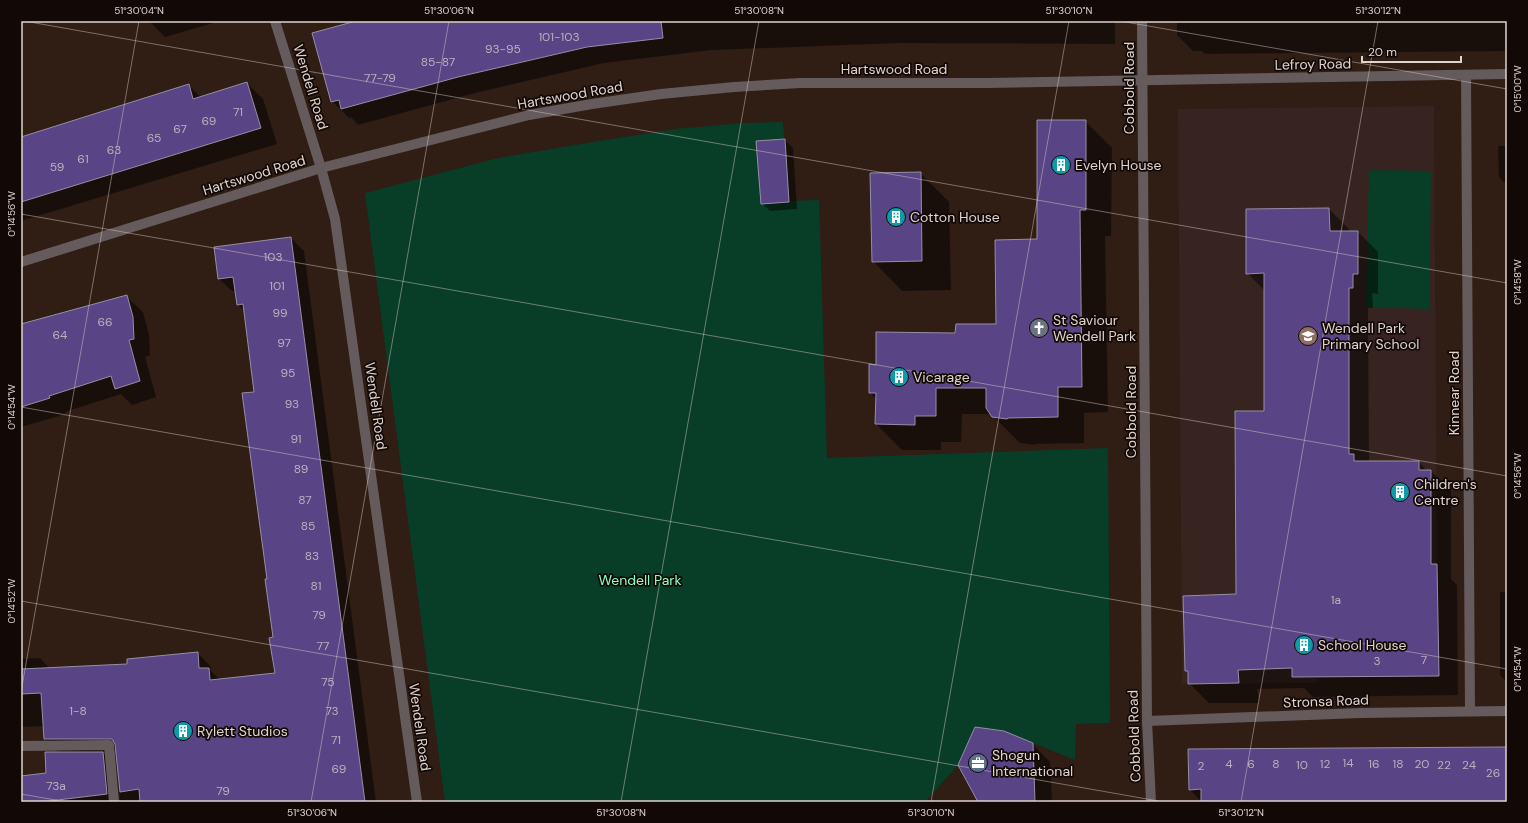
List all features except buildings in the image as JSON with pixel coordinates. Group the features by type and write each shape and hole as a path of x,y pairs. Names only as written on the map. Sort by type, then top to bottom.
{"street":[{"name":"Wendell Road","path":"275,21 321,168 335,219 417,802"},
{"name":"Cobbold Road","path":"1142,21 1147,721 1151,802"},
{"name":"Lefroy Road","path":"1143,81 1507,74"},
{"name":"Kinnear Road","path":"1466,75 1470,711"},
{"name":"Hartswood Road","path":"21,262 321,168 529,115 592,104 661,94 734,87 800,84 948,84 1143,81"},
{"name":"Stronsa Road","path":"1147,721 1360,713 1507,711"},
{"path":"21,746 109,745 114,802"}],"shaded area":[{"name":"Wendell Park Primary School","path":"1434,106 1437,564 1316,565 1317,683 1182,684 1178,109"}],"green space":[{"name":"Wendell Park","path":"783,122 789,201 819,200 827,458 1108,448 1110,723 1076,724 1075,760 1004,731 975,727 958,765 925,802 445,802 365,193 498,158 675,129 744,123"},
{"path":"1369,170 1431,171 1429,309 1366,307"}],"place":[{"name":"Evelyn House","path":"1061,165"},
{"name":"Cotton House","path":"896,217"},
{"name":"St Saviour Wendell Park","path":"1039,328"},
{"name":"Wendell Park Primary School","path":"1308,336"},
{"name":"Vicarage","path":"899,377"},
{"name":"Children's Centre","path":"1400,492"},
{"name":"School House","path":"1304,645"},
{"name":"Rylett Studios","path":"183,731"},
{"name":"Shogun International","path":"978,763"}]}
